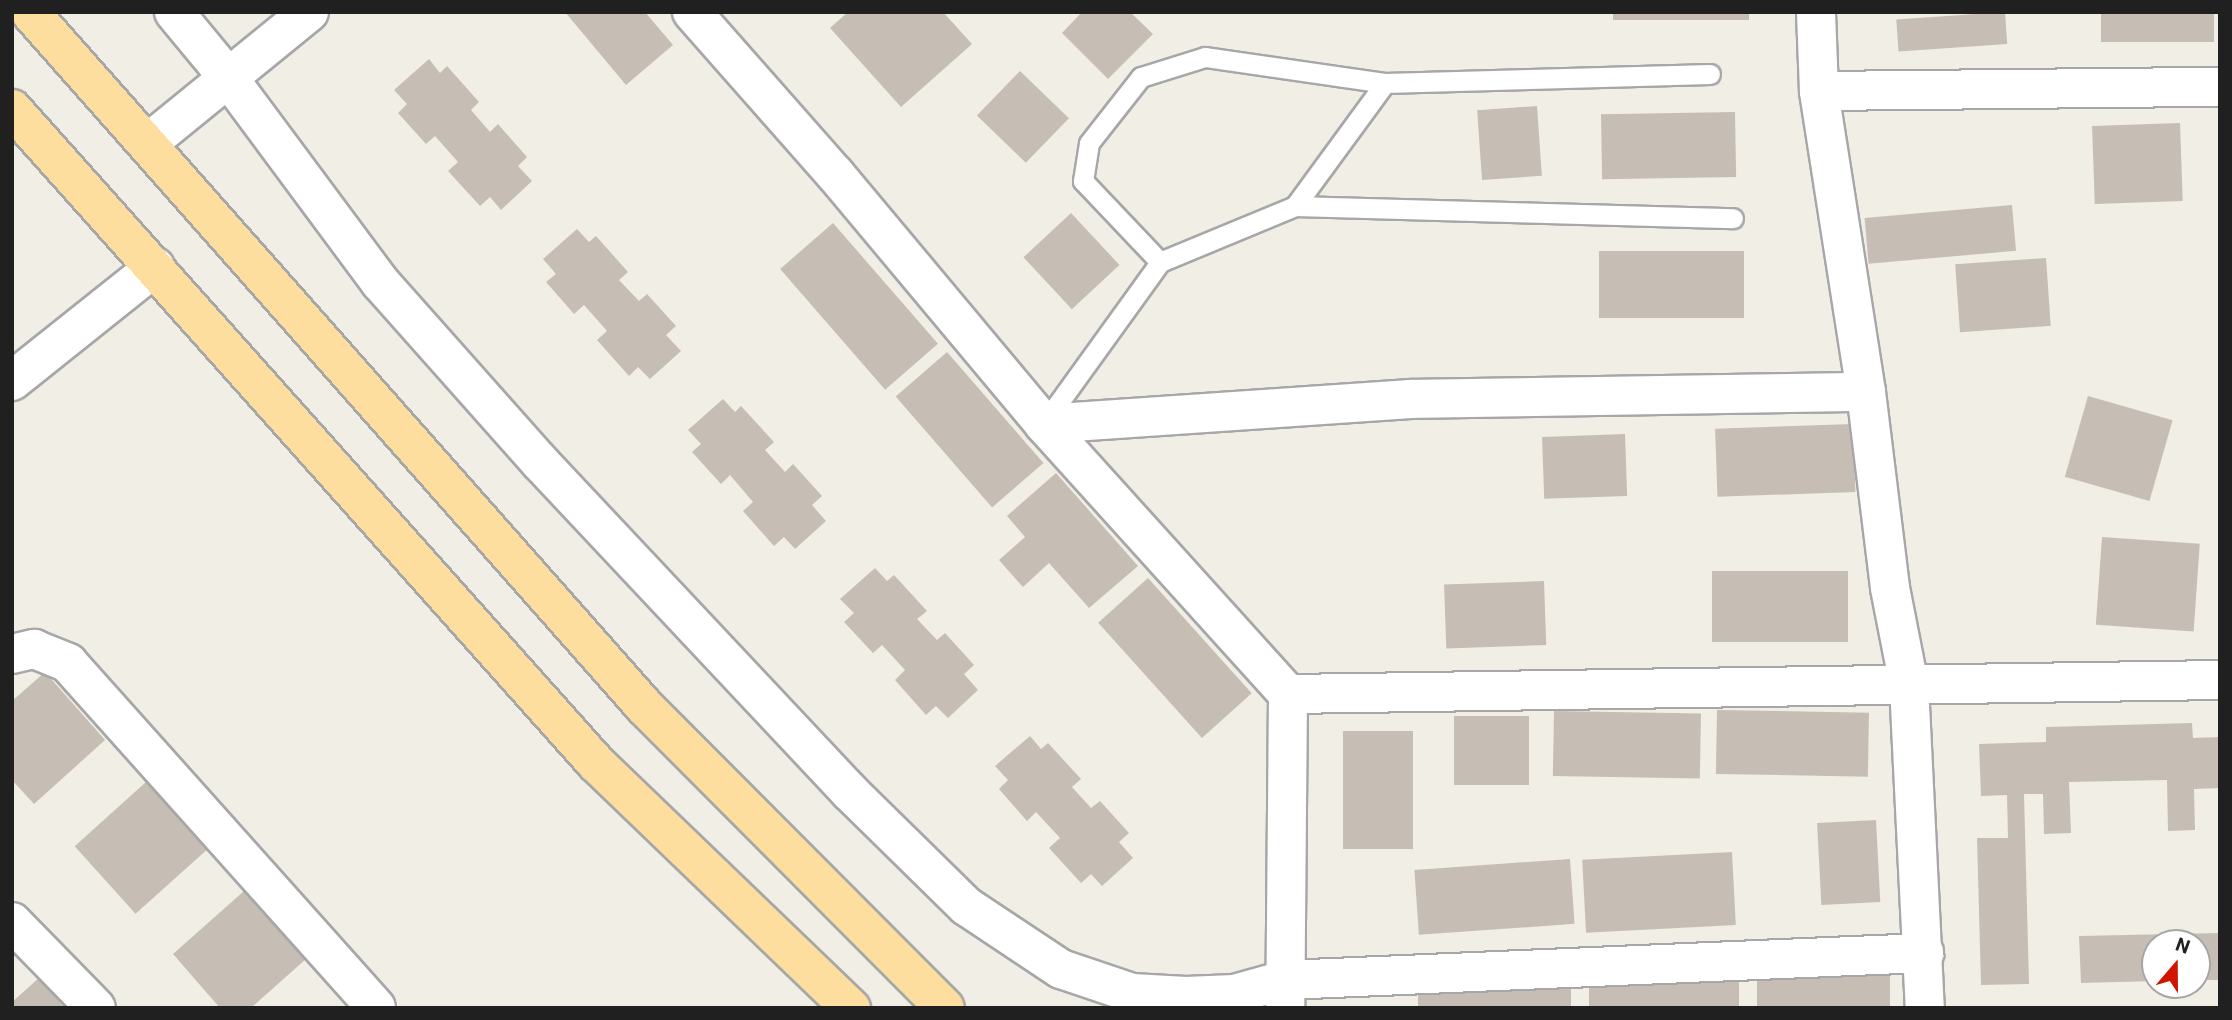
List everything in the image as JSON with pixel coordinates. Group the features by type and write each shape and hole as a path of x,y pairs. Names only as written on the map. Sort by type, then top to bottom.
{"main road":[{"path":"30,12 645,706 945,1008"},
{"path":"12,109 596,763 851,1008"}],"street":[{"path":"174,12 227,76 380,282 531,452 850,792 966,906 1061,969 1132,993 1185,996 1285,994 1924,953"},
{"path":"147,144 227,76 309,12"},
{"path":"692,12 835,174 1044,424 1288,694 1285,994"},
{"path":"1816,12 1819,91 1866,392 1890,588 1909,685 1925,1008"},
{"path":"1819,91 2220,87"},
{"path":"12,381 155,267"},
{"path":"1044,424 1410,398 1866,392"},
{"path":"12,654 34,649 68,663 376,1008"},
{"path":"1288,694 2220,680"},
{"path":"12,922 96,1008"}],"lane":[{"path":"1160,262 1083,181 1089,143 1141,77 1205,57 1385,83 1710,74"},
{"path":"1295,206 1385,83"},
{"path":"1044,424 1160,262 1295,206 1733,218"}],"building":[{"path":"565,12 645,12 673,45 626,85"},
{"path":"848,12 943,12 972,44 901,107 830,28"},
{"path":"1082,12 1130,12 1153,34 1108,79 1062,33"},
{"path":"1613,12 1749,12 1749,20 1613,20"},
{"path":"2005,12 2007,44 1898,52 1896,20"},
{"path":"2101,12 2214,12 2214,42 2101,42"},
{"path":"429,59 440,73 447,66 479,102 471,110 490,132 498,124 527,157 518,166 532,181 501,210 490,197 480,206 448,171 458,162 435,136 426,144 398,113 407,104 394,90"},
{"path":"1020,71 1069,118 1026,163 977,116"},
{"path":"1537,106 1542,176 1482,180 1477,110"},
{"path":"1735,112 1736,177 1602,179 1601,114"},
{"path":"2180,123 2183,201 2095,204 2092,126"},
{"path":"2012,205 2016,251 1869,264 1865,218"},
{"path":"1071,213 1119,265 1072,309 1023,257"},
{"path":"833,223 938,344 885,390 780,269"},
{"path":"577,229 589,242 596,236 628,272 619,280 639,301 647,294 676,326 666,335 681,351 650,379 638,367 629,376 597,340 607,331 584,305 574,314 546,282 556,274 543,259"},
{"path":"1599,251 1744,251 1744,318 1599,318"},
{"path":"2046,258 2051,326 1960,332 1955,264"},
{"path":"947,352 1043,463 992,508 896,397"},
{"path":"2088,396 2173,420 2149,501 2065,477"},
{"path":"723,399 735,412 741,406 774,442 765,450 785,472 793,464 822,496 812,505 826,521 795,549 784,537 774,546 743,511 753,502 730,475 721,484 692,452 701,444 688,430"},
{"path":"1853,424 1855,492 1717,497 1715,429"},
{"path":"1625,434 1627,496 1544,499 1542,437"},
{"path":"1056,473 1138,566 1089,608 1049,563 1023,587 999,560 1025,537 1007,516"},
{"path":"2102,537 2200,544 2194,632 2096,625"},
{"path":"875,568 887,581 894,575 927,611 917,619 937,640 945,633 974,665 964,674 978,690 948,718 936,706 926,715 895,680 905,670 882,645 873,653 844,622 854,613 840,599"},
{"path":"1712,571 1848,571 1848,642 1712,642"},
{"path":"1148,578 1252,693 1202,738 1098,623"},
{"path":"1544,581 1546,645 1446,648 1444,584"},
{"path":"45,672 105,740 34,804 12,780 12,701"},
{"path":"1717,710 1869,713 1868,777 1716,774"},
{"path":"1554,711 1701,714 1700,779 1553,776"},
{"path":"1454,716 1529,716 1529,785 1454,785"},
{"path":"2192,723 2193,738 2220,737 2220,788 2194,789 2195,830 2168,831 2167,780 2069,782 2071,833 2044,834 2043,794 2024,794 2029,984 1981,985 1977,838 2008,838 2007,795 1981,796 1979,744 2046,742 2046,727"},
{"path":"1343,731 1413,731 1413,849 1343,849"},
{"path":"1030,736 1041,749 1048,743 1081,779 1072,787 1091,808 1100,801 1129,833 1119,842 1133,858 1102,886 1091,874 1081,883 1049,848 1060,838 1036,812 1027,821 999,789 1008,780 995,766"},
{"path":"146,782 207,850 136,914 75,846"},
{"path":"1876,820 1880,902 1821,905 1817,823"},
{"path":"1732,852 1736,925 1586,933 1582,860"},
{"path":"1570,859 1575,924 1419,935 1414,870"},
{"path":"244,891 306,959 251,1008 220,1008 173,954"},
{"path":"2211,933 2220,933 2220,980 2211,980"},
{"path":"2141,935 2141,981 2081,983 2079,936"},
{"path":"1589,976 1739,976 1739,1008 1589,1008"},
{"path":"1757,976 1890,976 1890,1008 1757,1008"},
{"path":"39,978 65,1008 12,1008 12,1002"},
{"path":"1418,978 1571,978 1571,1008 1418,1008"}]}
